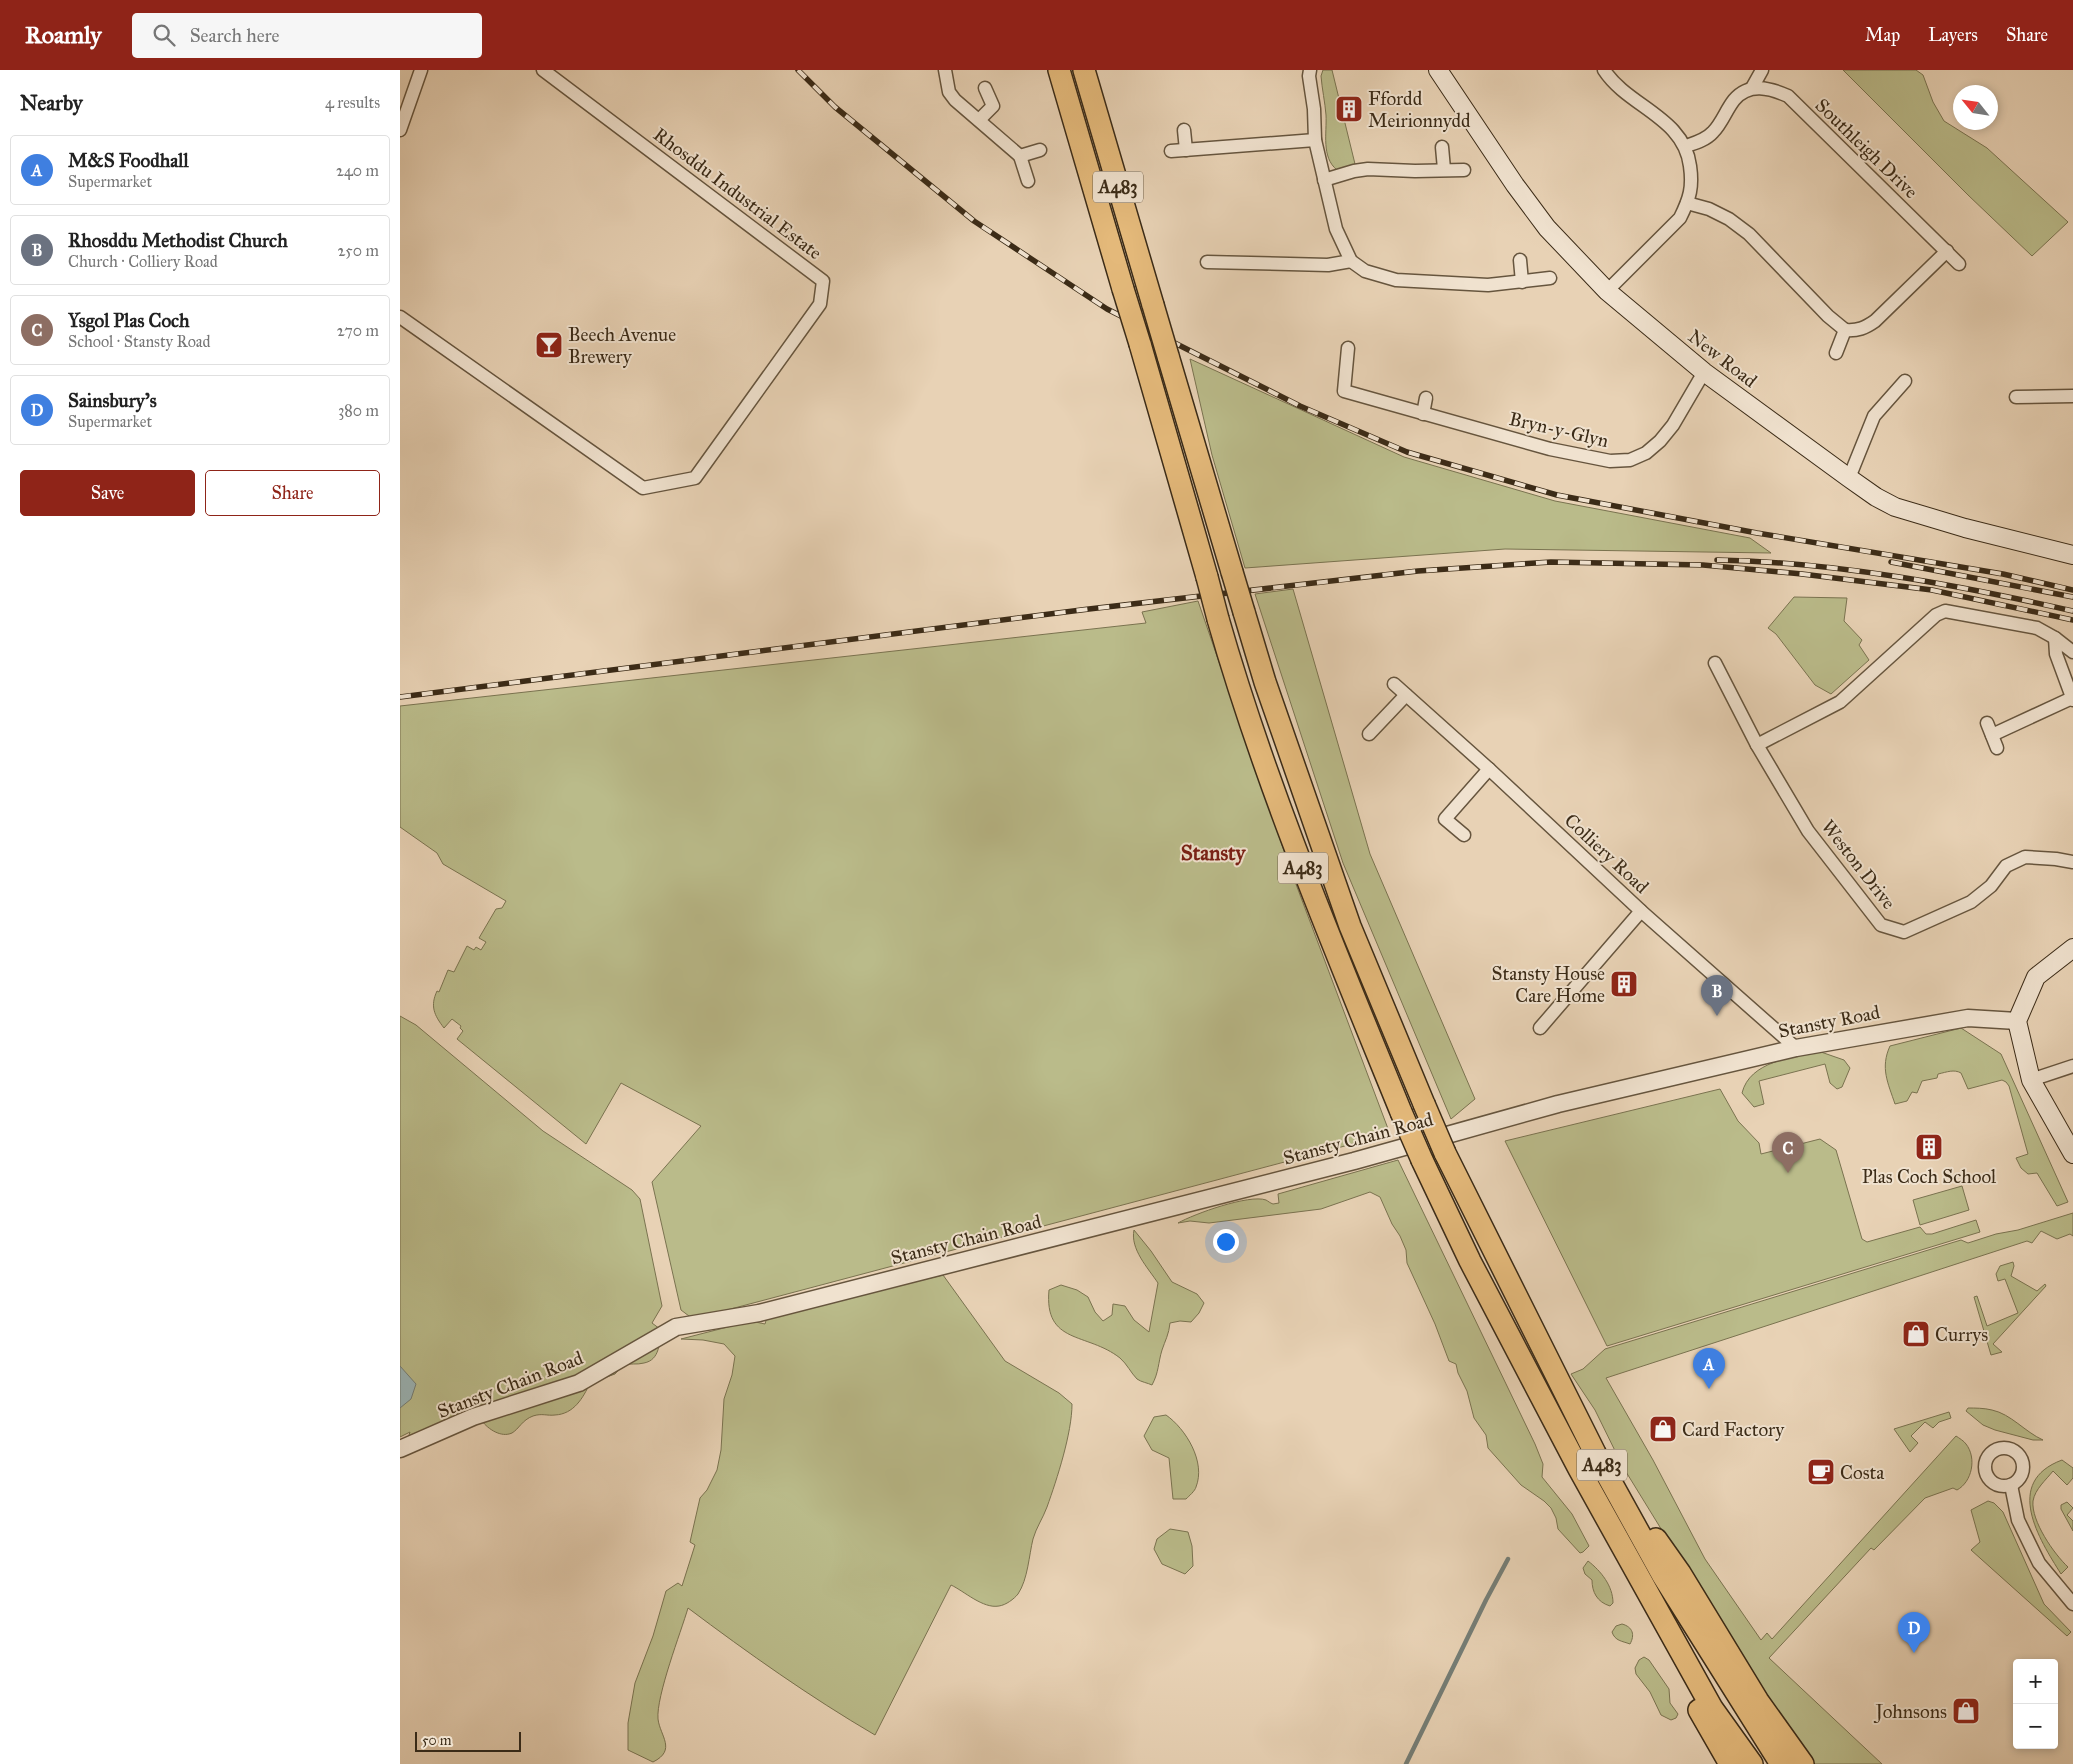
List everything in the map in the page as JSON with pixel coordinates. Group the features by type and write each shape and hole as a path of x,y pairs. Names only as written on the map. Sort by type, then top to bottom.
{"highway":[{"name":"A483","path":"1060,70 1237,684 1323,922 1401,1112 1470,1261 1566,1444 1712,1708 1752,1764"},
{"name":"A483","path":"1084,70 1265,682 1350,926 1445,1153 1595,1453 1664,1576 1781,1764"},
{"name":"A483","path":"1566,1444 1622,1568 1673,1667 1730,1764"},
{"name":"A483","path":"1595,1453 1680,1573 1758,1701 1804,1764"}],"main road":[{"name":"New Road","path":"1438,70 1514,185 1547,228 1607,291 1704,372 1876,497 1896,507 1965,528 2073,555"},
{"path":"2073,948 2036,977 2017,1021 2031,1080 2073,1154"}],"street":[{"path":"400,130 421,70"},
{"name":"Rhosddu Industrial Estate","path":"400,317 643,488 695,478 820,304 823,281 543,70"},
{"path":"945,70 950,92 1020,156 1028,181"},
{"path":"1310,70 1308,76 1314,109 1315,140 1336,228 1342,245 1351,261 1365,271 1396,280 1488,285 1550,278"},
{"path":"1604,70 1637,102 1670,126 1686,146 1692,186 1680,218 1607,291"},
{"path":"1686,146 1700,141 1713,132 1735,99 1743,92 1752,88 1762,70"},
{"path":"979,120 993,106 985,88"},
{"name":"Southleigh Drive","path":"1752,88 1765,88 1788,96 1960,264"},
{"path":"1184,130 1186,150"},
{"path":"1171,151 1315,140"},
{"path":"1442,147 1444,169"},
{"path":"1020,156 1040,150"},
{"path":"1324,180 1368,169 1415,171 1464,170"},
{"path":"1687,203 1709,209 1729,219 1749,234 1828,316 1846,330 1855,331 1865,328 1875,321 1947,251"},
{"path":"1520,260 1522,282"},
{"path":"1207,262 1328,265 1351,261"},
{"path":"1836,353 1846,330"},
{"name":"Bryn-y-Glyn","path":"1348,348 1344,391 1423,414 1610,461 1630,460 1646,453 1660,441 1673,425 1704,372"},
{"path":"1849,478 1874,416 1905,381"},
{"path":"2016,397 2073,396"},
{"path":"1423,414 1426,398"},
{"path":"1757,745 1840,702 1936,615 1945,611 2037,628 2055,638 2073,652"},
{"path":"1997,748 1990,729 2073,699 2056,654 2055,638"},
{"name":"Weston Drive","path":"1715,663 1757,745 1808,831 1881,925 1904,932 1971,902 1991,886 2006,866 2026,856 2056,858 2073,862"},
{"name":"Colliery Road","path":"1394,684 1489,769 1641,911 1796,1048"},
{"path":"1369,734 1406,695"},
{"path":"1464,836 1445,819 1489,769"},
{"path":"1540,1028 1641,911"},
{"name":"Stansty Road","path":"1558,1104 1796,1048 1968,1018 2017,1021"},
{"path":"2031,1080 2073,1066"},
{"name":"Stansty Chain Road","path":"400,1449 473,1417 579,1383 676,1327 759,1313 1354,1161 1558,1104"},
{"path":"2011,1485 2018,1520 2039,1563 2073,1604"}],"green space":[{"path":"1323,70 1332,70 1355,164 1337,170 1332,165 1327,152 1326,115 1321,76"},
{"path":"1843,70 1916,70 1923,75 1933,102 1944,121 1953,127 1953,130 1958,130 1987,148 2068,222 2032,256"},
{"path":"1190,359 1404,457 1555,501 1750,538 1771,553 1505,549 1245,568 1212,455"},
{"path":"1293,589 1370,854 1475,1099 1451,1119 1343,863 1255,594"},
{"path":"1794,597 1847,598 1844,621 1862,640 1859,645 1869,660 1831,694 1815,685 1776,634 1768,628"},
{"path":"1198,601 1291,871 1390,1134 693,1319 681,1310 652,1182 701,1126 621,1083 586,1144 457,1039 463,1031 460,1028 461,1026 452,1019 444,1028 436,1015 434,1010 435,996 437,991 439,992 448,970 454,972 467,946 474,950 476,947 481,950 486,942 479,938 496,909 502,908 506,901 443,864 437,853 400,827 400,706 1146,623 1142,612"},
{"path":"400,1016 416,1025 543,1131 632,1190 640,1199 662,1306 652,1323 660,1329 659,1345 656,1354 649,1361 641,1364 623,1365 615,1374 590,1383 581,1399 568,1412 555,1415 533,1416 512,1433 499,1434 482,1421 408,1438 410,1432 400,1437"},
{"path":"1961,1028 2001,1054 2068,1202 2057,1206 2037,1173 2028,1174 2021,1168 2016,1158 2028,1154 2009,1086 2006,1082 2002,1080 1968,1089 1961,1073 1956,1071 1947,1072 1938,1074 1937,1078 1922,1081 1917,1093 1912,1092 1907,1101 1895,1104 1885,1068 1890,1046"},
{"path":"1818,1051 1844,1060 1850,1068 1842,1087 1837,1089 1830,1083 1825,1064 1759,1081 1764,1104 1754,1107 1742,1093 1746,1082 1763,1067 1785,1059"},
{"path":"1720,1089 1738,1121 1759,1143 1761,1154 1820,1139 1836,1150 1862,1239 1867,1242 1920,1227 1926,1234 1932,1234 1976,1220 1980,1232 1607,1346 1505,1141"},
{"path":"1398,1160 1535,1444 1543,1464 1542,1477 1572,1514 1589,1546 1583,1552 1580,1553 1558,1529 1556,1518 1551,1508 1521,1485 1488,1448 1486,1435 1474,1418 1467,1391 1458,1373 1456,1364 1449,1361 1435,1324 1407,1263 1406,1250 1380,1197 1370,1192 1321,1209 1209,1223 1190,1221 1178,1223 1208,1210 1235,1202 1258,1199 1266,1200 1273,1204 1279,1203 1278,1194"},
{"path":"1962,1186 1969,1210 1920,1225 1913,1200"},
{"path":"2073,1213 2073,1236 2070,1234 2057,1239 2041,1231 2032,1243 2027,1241 1606,1378 1653,1460 1705,1559 1761,1640 1767,1633 1772,1639 1956,1436 1965,1443 1969,1450 1972,1463 1971,1469 1969,1476 1962,1486 1957,1490 1953,1488 1925,1498 1874,1550 1871,1548 1769,1658 1882,1764 1810,1764 1623,1467 1595,1410 1571,1374 1583,1369 1605,1349 1961,1240 1968,1243"},
{"path":"1134,1230 1172,1282 1197,1294 1204,1303 1199,1313 1191,1322 1180,1321 1170,1323 1152,1385 1137,1379 1120,1358 1107,1350 1070,1335 1061,1329 1053,1320 1049,1308 1049,1290 1061,1285 1077,1290 1088,1297 1095,1312 1103,1321 1112,1315 1113,1304 1125,1306 1134,1320 1149,1332 1158,1283 1137,1251 1133,1237"},
{"path":"2013,1262 2014,1266 2011,1276 2037,1291 2045,1284 2046,1286 1993,1344 2002,1352 1991,1355 1974,1297 1977,1296 1987,1326 2018,1313 2005,1279 1998,1281 1996,1274 2000,1266"},
{"path":"943,1275 1005,1361 1059,1393 1072,1404 1070,1428 1063,1456 1047,1507 1034,1535 1026,1574 1018,1594 1004,1604 993,1606 980,1602 951,1585 875,1735 780,1674 688,1608 665,1680 658,1709 659,1725 666,1748 664,1753 653,1762 628,1750 628,1723 635,1683 653,1636 666,1591 678,1583 682,1586 695,1545 690,1542 700,1498 707,1490 717,1470 721,1450 724,1399 732,1375 735,1356 724,1344 703,1340 681,1339 751,1321 765,1324 767,1317"},
{"path":"1968,1408 1999,1412 2043,1440 2033,1440 1983,1425 1966,1411"},
{"path":"1949,1412 1951,1418 1939,1422 1933,1428 1925,1422 1911,1436 1918,1443 1910,1452 1894,1429"},
{"path":"1166,1415 1187,1437 1196,1457 1198,1477 1195,1489 1186,1499 1173,1499 1169,1458 1152,1450 1144,1436 1154,1417"},
{"path":"2062,1460 2073,1468 2073,1478 2067,1485 2053,1471 2038,1489 2033,1501 2033,1509 2044,1537 2068,1567 2061,1574 2036,1528 2031,1512 2030,1497 2034,1482 2044,1470"},
{"path":"1988,1501 1994,1503 2003,1512 2044,1604 2071,1632 2067,1636 1971,1550 1980,1542 1971,1510"},
{"path":"2067,1502 2073,1508 2067,1515 2073,1521 2073,1531 2061,1509 2061,1505"},
{"path":"1170,1529 1188,1532 1192,1546 1193,1566 1185,1574 1162,1564 1154,1549 1157,1539"},
{"path":"1588,1561 1602,1574 1609,1585 1613,1603 1610,1606 1599,1599 1594,1592 1592,1580 1585,1574 1583,1568"},
{"path":"1622,1624 1631,1629 1632,1638 1630,1644 1617,1639 1613,1635 1612,1632 1616,1626"},
{"path":"1644,1657 1649,1660 1669,1689 1670,1703 1678,1714 1676,1718 1671,1720 1661,1715 1650,1692 1636,1674 1635,1668 1639,1660"}],"water":[{"path":"400,1366 416,1384 411,1399 400,1408"}],"waterway":[{"path":"1406,1764 1508,1559"}],"railway":[{"path":"798,70 835,107 974,221 1107,309 1300,406 1407,452 1557,495 1757,533 2003,574 2073,590"},
{"path":"1717,560 1806,565 1851,570 1985,592 2073,611"},
{"path":"400,697 1089,609 1418,571 1551,562 1703,565 1802,574 1932,590 2073,620"},
{"path":"1891,562 2073,597"}],"place":[{"name":"Ffordd Meirionnydd","path":"1349,109"},
{"name":"Beech Avenue Brewery","path":"549,345"},
{"name":"Stansty House Care Home","path":"1624,984"},
{"name":"Rhosddu Methodist Church","path":"1717,1016"},
{"name":"Plas Coch School","path":"1929,1147"},
{"name":"Ysgol Plas Coch","path":"1788,1173"},
{"name":"Currys","path":"1916,1334"},
{"name":"M&S Foodhall","path":"1709,1389"},
{"name":"Card Factory","path":"1663,1429"},
{"name":"Costa","path":"1821,1472"},
{"name":"Sainsbury's","path":"1914,1653"},
{"name":"Johnsons","path":"1966,1711"}],"district":[{"name":"Stansty","path":"1213,853"}]}
